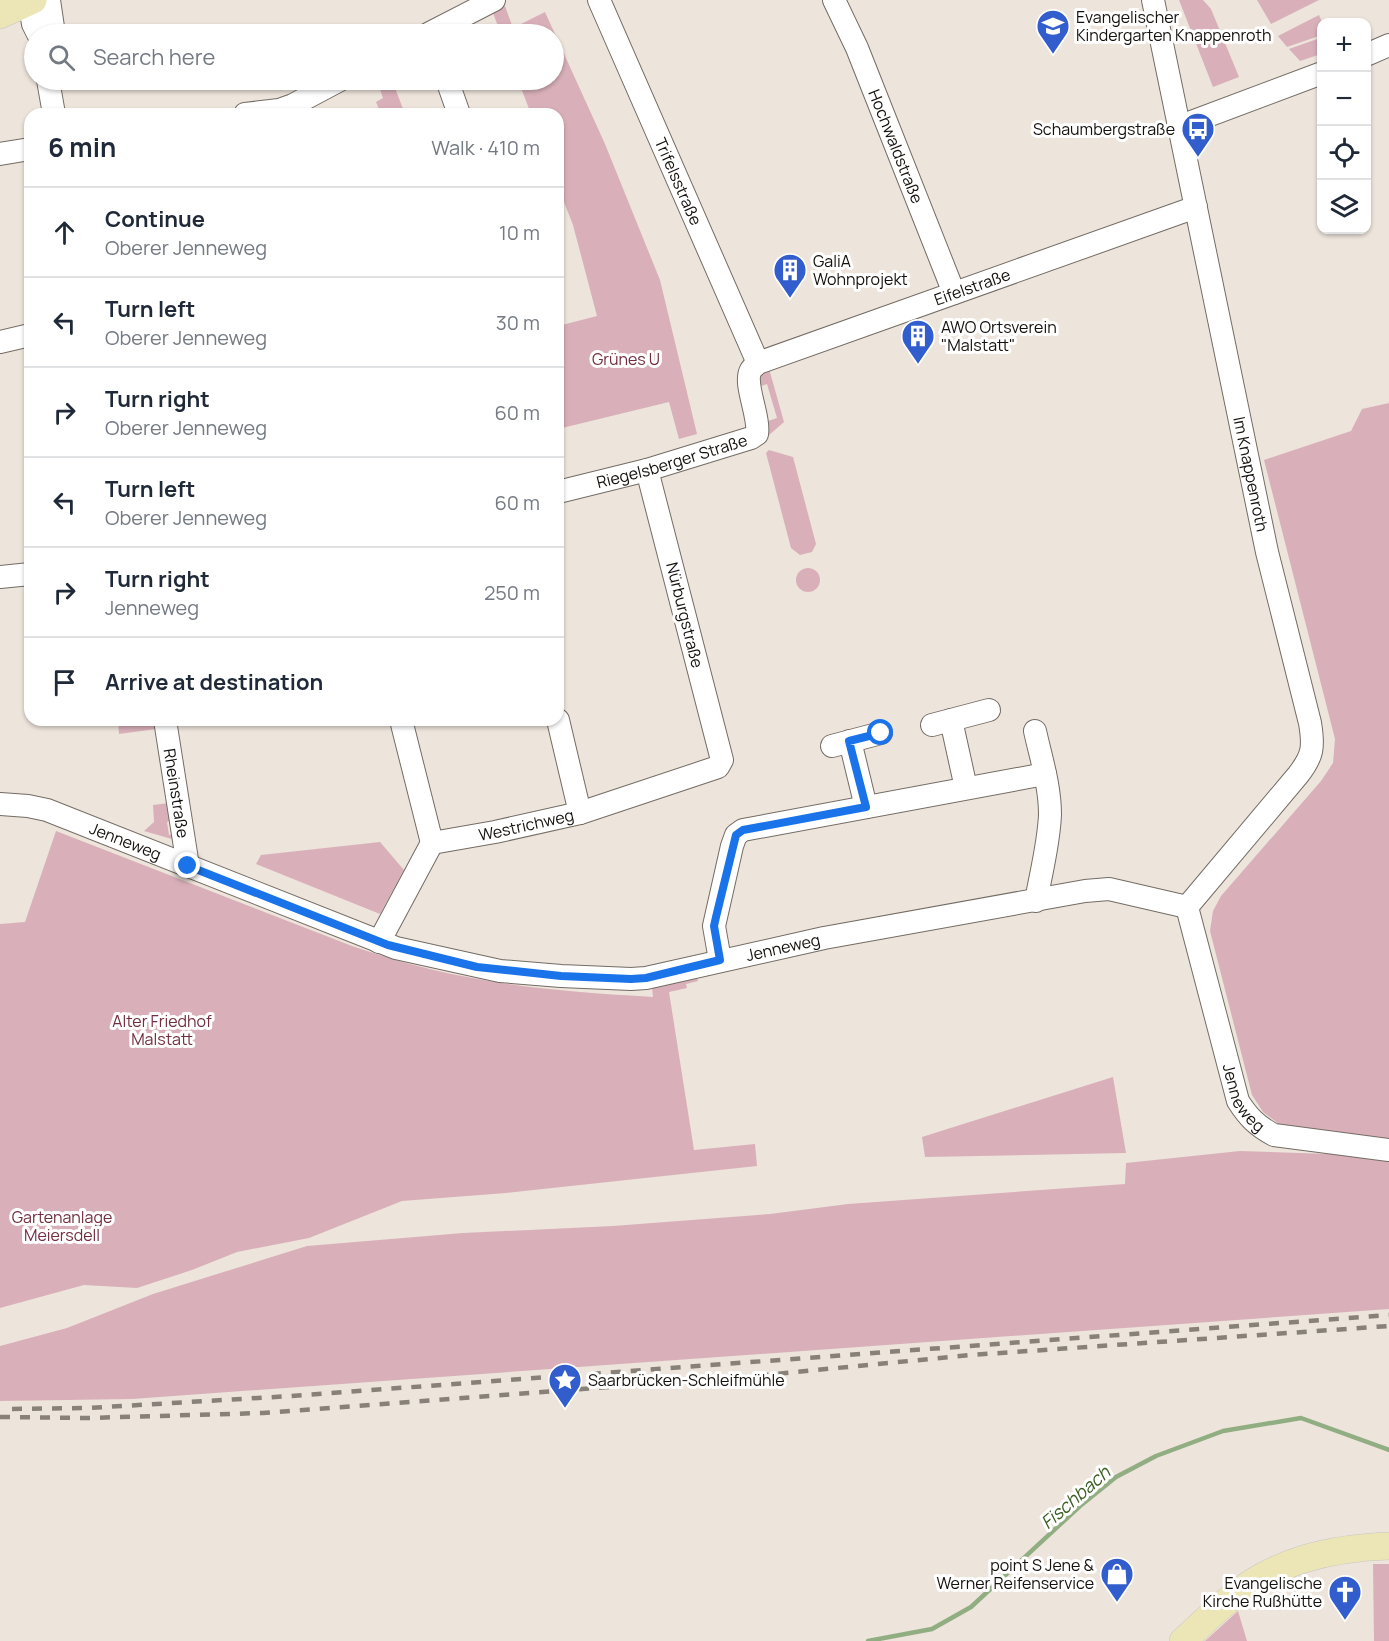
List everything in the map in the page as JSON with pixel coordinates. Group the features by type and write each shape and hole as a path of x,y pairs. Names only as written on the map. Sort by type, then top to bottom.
{"main road":[{"path":"0,15 35,1"},
{"path":"1183,1641 1243,1588 1287,1564 1353,1547 1389,1546"}],"street":[{"path":"448,24 494,0"},
{"name":"Trifelsstraße","path":"599,0 754,367"},
{"name":"Hochwaldstraße","path":"834,0 857,48 954,293"},
{"name":"Im Knappenroth","path":"1153,0 1267,552 1314,744 1309,761 1298,776 1187,907"},
{"path":"33,24 35,1"},
{"path":"35,1 48,24"},
{"path":"1371,52 1389,45"},
{"path":"1178,127 1317,75"},
{"path":"50,90 53,108"},
{"path":"62,90 65,108"},
{"path":"287,108 321,90"},
{"path":"451,90 457,108"},
{"path":"0,154 24,150"},
{"name":"Eifelstraße","path":"754,367 1196,207"},
{"path":"0,342 24,336"},
{"name":"Riegelsberger Straße","path":"564,491 647,470 752,438 757,434 758,426 749,381 754,367"},
{"name":"Nürburgstraße","path":"647,470 722,760"},
{"path":"0,577 24,575"},
{"path":"966,788 941,723 989,710"},
{"name":"Rheinstraße","path":"166,726 188,866"},
{"path":"380,942 432,843 403,726"},
{"path":"559,726 580,813"},
{"path":"1035,731 1049,797 1049,829 1036,901"},
{"path":"866,807 841,744 881,733"},
{"name":"Westrichweg","path":"432,843 580,813 718,767 722,760"},
{"path":"720,960 715,932 716,917 736,835 743,830 1045,774"},
{"name":"Jenneweg","path":"0,804 47,810 380,942 477,967 561,976 646,978 824,938 1084,891 1109,889 1187,907 1238,1101 1248,1117 1259,1127 1274,1135 1389,1150"}],"green space":[{"path":"1179,0 1203,0 1211,9 1239,77 1213,87"},
{"path":"1257,0 1319,0 1271,24"},
{"name":"Grünes U","path":"505,6 512,24 497,24 493,13"},
{"name":"Grünes U","path":"545,12 550,24 521,24"},
{"path":"1319,15 1317,37 1287,47 1278,36"},
{"path":"1317,39 1317,55 1300,61 1289,49"},
{"name":"Grünes U","path":"564,54 605,144 660,280 697,434 679,439 669,402 564,428 564,324 597,316 573,225 564,202 564,108 529,108 522,90 564,90"},
{"path":"380,90 396,90 403,108 379,108 376,102 383,98"},
{"path":"768,365 784,422 768,436 764,432 768,421 777,418 767,384 758,387 762,370"},
{"path":"1389,403 1389,1139 1279,1124 1263,1112 1252,1095 1210,931 1213,911 1221,896 1321,781 1333,763 1335,739 1264,460 1351,431 1362,409"},
{"path":"769,450 793,457 816,544 812,552 800,555 791,548 766,453"},
{"path":"808,568 813,569 819,575 819,585 813,591 808,592 803,591 797,585 796,580 797,575 803,569"},
{"path":"118,726 156,726 156,729 119,734"},
{"path":"169,803 172,820 167,822 169,835 174,834 172,839 144,831 154,822 153,805"},
{"name":"Alter Friedhof Malstatt","path":"56,831 352,946 434,970 533,987 653,997 652,988 697,977 698,981 686,984 687,988 669,992 694,1150 755,1144 757,1166 506,1193 402,1201 309,1238 237,1252 137,1288 84,1285 0,1308 0,924 25,922"},
{"path":"380,842 404,870 380,914 256,864 261,855"},
{"path":"1113,1077 1126,1153 925,1157 922,1137"},
{"path":"1240,1151 1359,1155 1389,1161 1389,1309 132,1399 0,1401 0,1346 67,1328 153,1294 307,1246 463,1233 613,1226 770,1214 848,1204 1125,1184 1126,1163"},
{"path":"1373,1564 1389,1564 1389,1641 1374,1641"},
{"path":"1238,1611 1247,1641 1205,1641"}],"waterway":[{"name":"Fischbach","path":"868,1641 932,1629 971,1607 1080,1506 1116,1477 1156,1456 1223,1431 1301,1418 1389,1450"}],"railway":[{"path":"12,1409 88,1408 291,1396 1389,1315"},
{"path":"0,1417 87,1418 263,1413 744,1377 971,1355 1389,1326"}],"place":[{"name":"Evangelischer Kindergarten Knappenroth","path":"1053,55"},
{"name":"Schaumbergstraße","path":"1198,158"},
{"name":"GaliA Wohnprojekt","path":"790,299"},
{"name":"AWO Ortsverein \"Malstatt\"","path":"918,365"},
{"name":"Saarbrücken-Schleifmühle","path":"565,1409"},
{"name":"point S Jene & Werner Reifenservice","path":"1117,1603"},
{"name":"Evangelische Kirche Rußhütte","path":"1345,1621"}],"route":[{"path":"188,866 388,945 477,967 561,976 646,978 720,960 714,926 736,835 743,830 866,807 849,741 881,733"}],"park label":[{"name":"Gartenanlage Meiersdell","path":"62,1226"}]}
